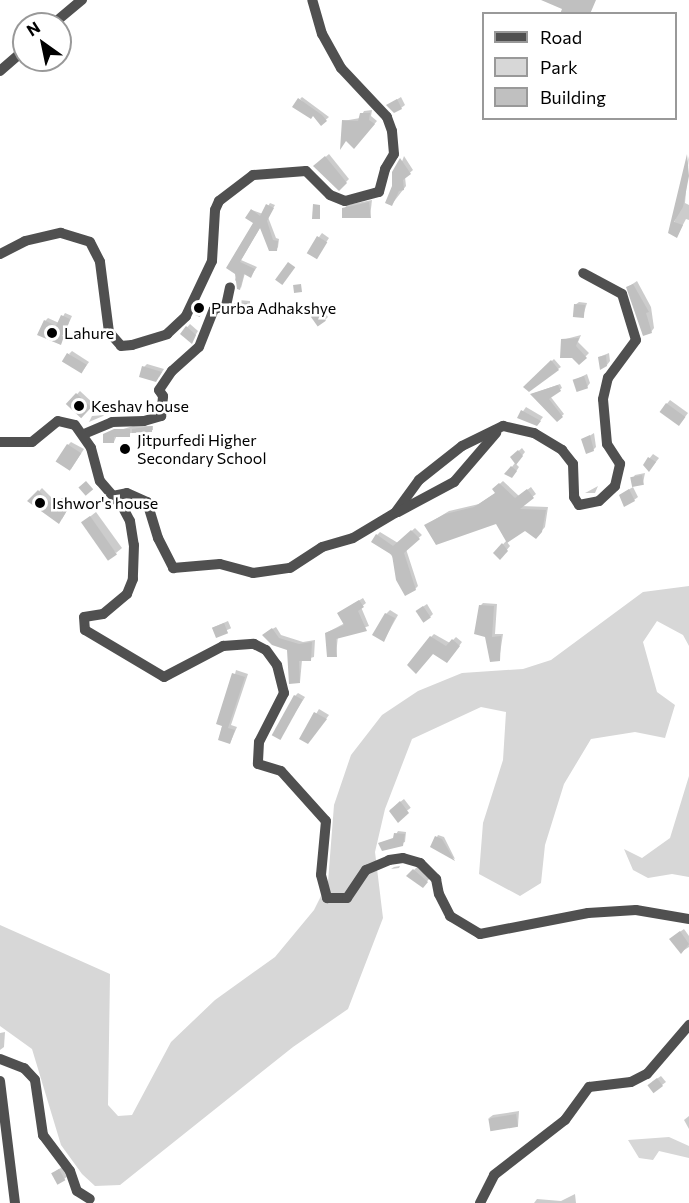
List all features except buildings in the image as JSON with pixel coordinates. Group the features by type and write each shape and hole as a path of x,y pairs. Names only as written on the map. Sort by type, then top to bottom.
{"street":[{"path":"68,12 82,0"},
{"path":"0,254 25,241 61,233 90,242 100,262 109,332 121,346 132,345 167,334 186,316 212,261 215,210 219,201 253,175 306,171 330,195 345,201 380,192 385,169 394,154 392,131 387,117 341,68 322,34 312,0"},
{"path":"0,71 12,60"},
{"path":"395,513 419,480 462,446 503,426 534,433 562,450 573,464 574,497 579,505 599,501 615,486 620,464 608,444 603,399 608,378 636,340 622,294 583,273"},
{"path":"84,434 112,422 144,421 161,416 163,396 159,390 172,371 199,347 214,309 226,306 230,287"},
{"path":"0,442 32,442 58,421 75,425 84,434 100,481 130,521 133,579 127,594 103,614 84,617 85,630 164,677 223,646 254,644 266,650 277,665 284,693 259,742 258,764 281,771 326,821 321,875 327,898 347,898 366,870 389,860 402,858 420,863 436,879 439,894 450,916 480,934 588,913 636,909 689,919"},
{"path":"113,496 127,493 147,502 173,568 220,564 253,573 290,568 454,482 503,426"},
{"path":"480,1203 494,1175 565,1120 589,1087 631,1082 647,1074 689,1025"},
{"path":"0,1059 24,1068 35,1080 43,1135 70,1171 78,1191 90,1199"},
{"path":"0,1081 15,1203"}],"green space":[{"path":"689,586 689,646 683,635 657,621 643,642 657,692 675,705 665,738 635,732 591,739 564,784 545,845 541,883 520,896 479,874 483,823 503,760 506,712 481,707 412,739 385,809 375,852 383,918 348,1009 293,1047 120,1185 95,1186 82,1174 61,1145 32,1049 0,1026 0,925 110,974 108,1105 118,1116 132,1115 171,1042 215,1000 275,957 314,910 328,882 334,805 351,755 382,715 418,691 462,673 523,669 551,660 643,592"},
{"path":"689,776 689,877 672,874 648,878 633,870 624,849 642,858 670,838"},
{"path":"669,1137 689,1146 689,1158 659,1151 653,1160 639,1158 628,1140"}],"place":[{"name":"Purba Adhakshye","path":"199,308"},
{"name":"Lahure","path":"52,333"},
{"name":"Keshav house","path":"79,406"},
{"name":"Jitpurfedi Higher Secondary School","path":"125,449"},
{"name":"Ishwor's house","path":"40,503"}]}
